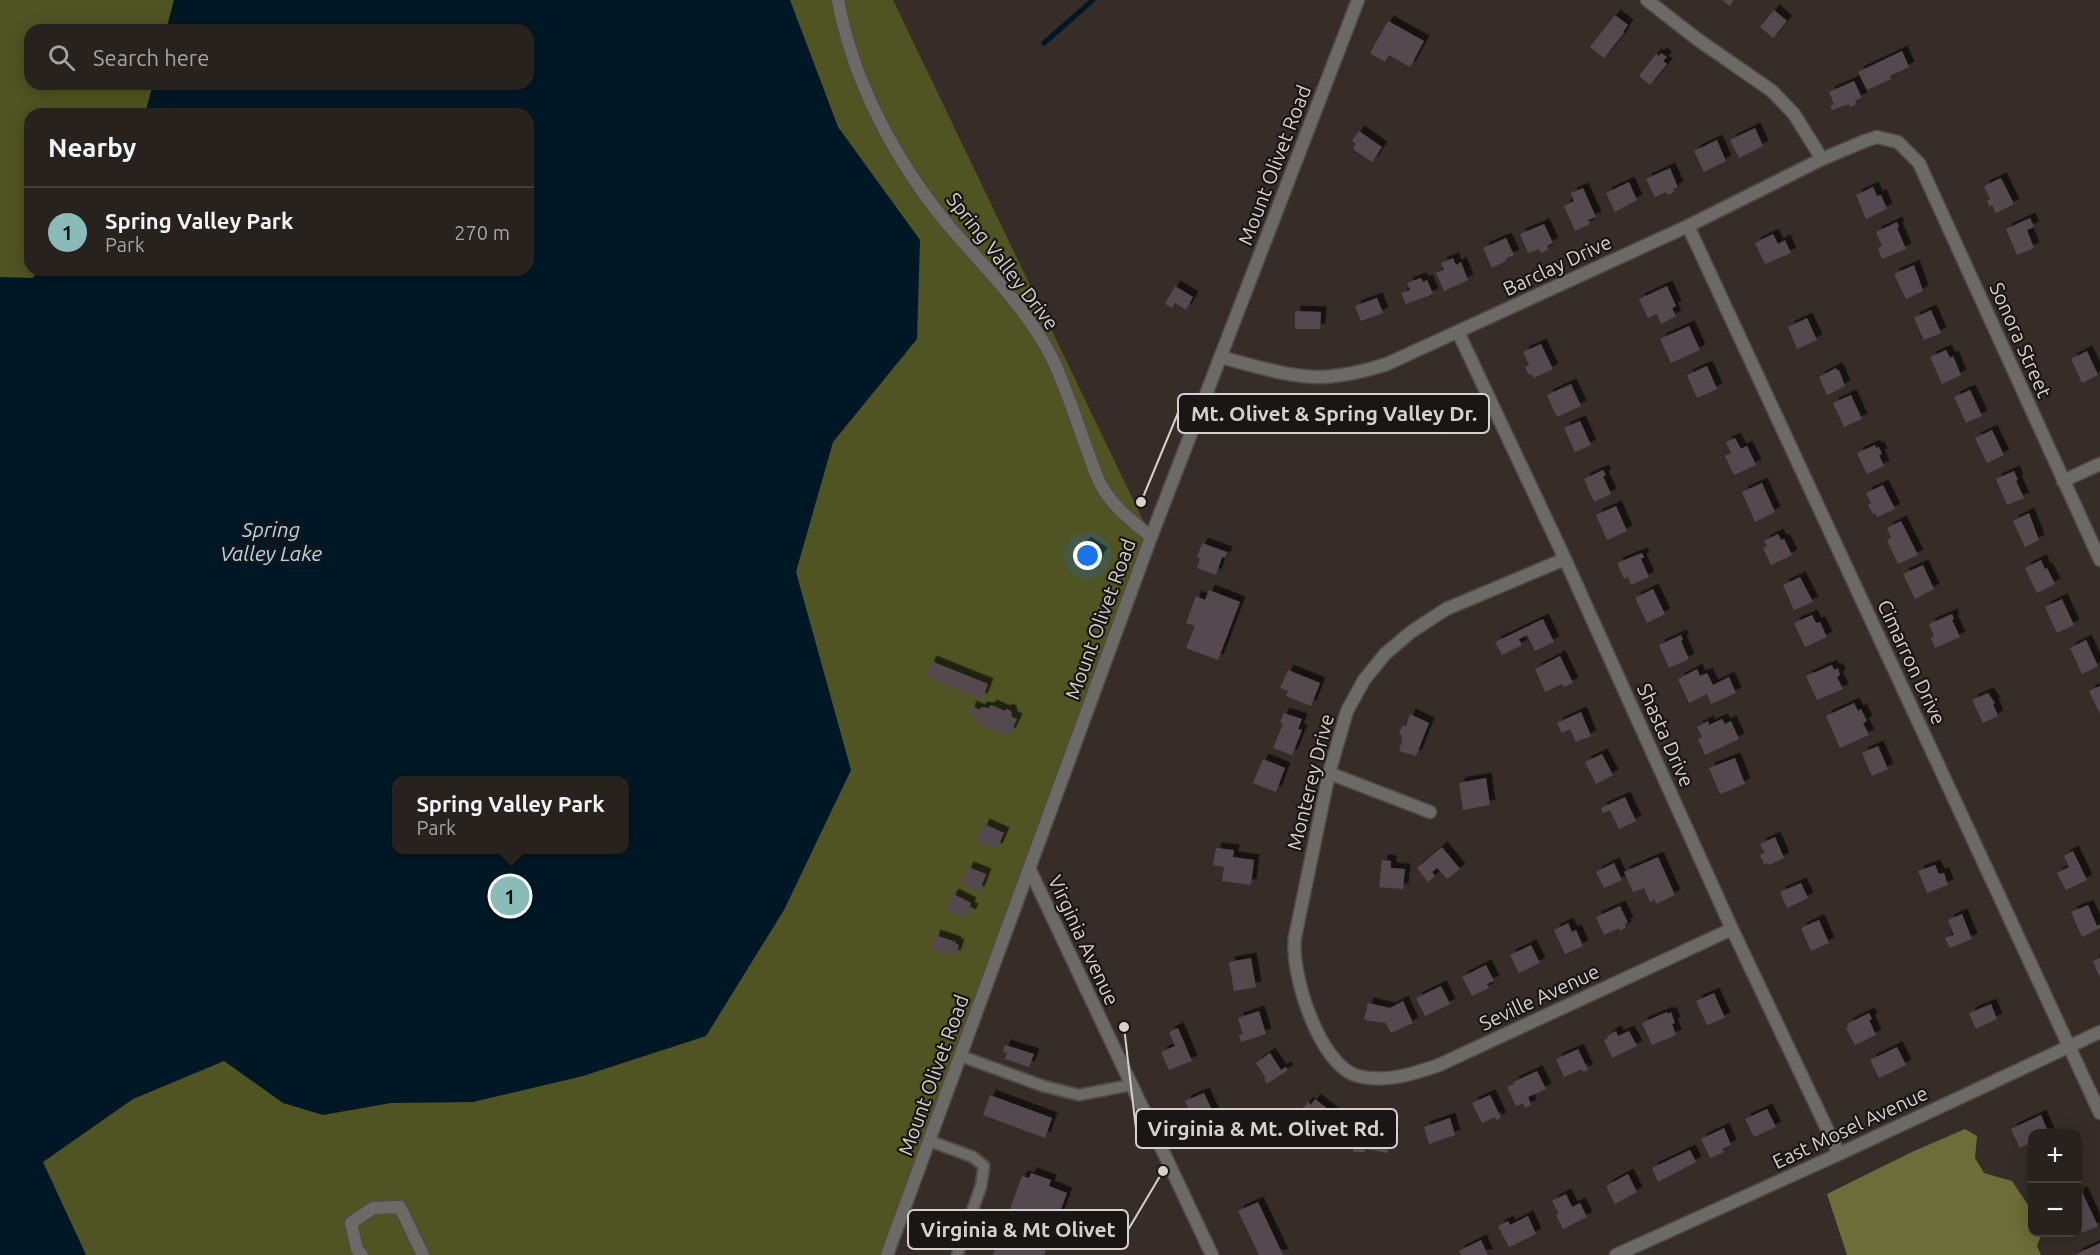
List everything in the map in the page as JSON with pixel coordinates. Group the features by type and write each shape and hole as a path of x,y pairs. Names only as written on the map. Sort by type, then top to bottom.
{"street":[{"name":"Spring Valley Drive","path":"838,0 842,21 858,70 878,118 916,182 1021,310 1052,357 1101,484 1115,505 1151,537"},
{"name":"Mount Olivet Road","path":"887,1255 1151,537 1358,0"},
{"path":"1647,0 1772,91 1794,114 1822,159"},
{"name":"Barclay Drive","path":"1220,357 1289,374 1319,377 1349,374 1387,364 1688,226 1822,159 1877,137 1898,142"},
{"name":"Sonora Street","path":"1898,142 1919,163 2100,560"},
{"name":"Cimarron Drive","path":"1688,226 2100,1113"},
{"name":"Shasta Drive","path":"1458,332 1565,559 1732,928 1839,1154"},
{"path":"2063,481 2100,464"},
{"name":"Monterey Drive","path":"1357,1076 1345,1070 1330,1053 1313,1023 1300,990 1293,951 1329,773 1347,711 1365,680 1385,654 1411,632 1446,609 1565,559"},
{"path":"1329,773 1430,812"},
{"name":"Virginia Avenue","path":"1030,870 1212,1255"},
{"name":"Seville Avenue","path":"1357,1076 1388,1078 1409,1076 1439,1065 1732,928"},
{"name":"East Mosel Avenue","path":"1616,1255 2100,1032"},
{"path":"362,1255 357,1249 351,1223 373,1208 400,1207 423,1255"}],"lane":[{"path":"961,1056 1042,1086 1079,1095 1131,1085"},
{"path":"930,1141 972,1157 984,1166 981,1186 957,1255"}],"green space":[{"name":"Spring Valley Lake","path":"0,0 893,0 1151,537 890,1255 0,1255"},
{"path":"1965,1129 1977,1136 1975,1158 1984,1173 2012,1181 2028,1205 2028,1237 2040,1237 2037,1246 2041,1255 1847,1255 1827,1194 1914,1151"}],"water":[{"name":"Spring Valley Lake","path":"174,0 790,0 838,127 920,240 917,339 833,442 796,572 851,770 784,910 706,1036 583,1076 473,1102 391,1103 323,1115 283,1103 224,1061 133,1099 43,1162 86,1255 0,1255 0,277 534,276 534,108 147,108 151,90 534,90 534,24 168,24"}],"building":[{"path":"1722,0 1734,0 1730,6"},
{"path":"1774,10 1787,21 1773,38 1760,27"},
{"path":"1615,15 1628,25 1604,58 1590,47"},
{"path":"1388,21 1424,41 1410,67 1389,55 1385,62 1370,53"},
{"path":"1902,51 1909,67 1890,76 1891,79 1867,90 1858,72"},
{"path":"1661,53 1667,57 1663,61 1667,64 1650,85 1639,76 1656,54 1659,56"},
{"path":"1854,81 1862,98 1850,107 1849,104 1832,110 1830,106 1834,104 1829,92"},
{"path":"1755,128 1763,146 1739,158 1730,140"},
{"path":"1359,131 1382,147 1372,162 1353,149 1356,144 1352,141"},
{"path":"1717,140 1726,161 1704,172 1694,151"},
{"path":"1670,168 1678,187 1668,195 1666,192 1655,197 1646,179"},
{"path":"2001,178 2014,204 1996,213 1987,201 1990,199 1984,186"},
{"path":"1629,182 1637,200 1615,212 1606,193"},
{"path":"1873,187 1877,196 1881,195 1887,209 1866,219 1856,195"},
{"path":"1583,188 1596,217 1588,220 1590,224 1575,231 1564,206 1574,201 1571,193"},
{"path":"2030,218 2034,227 2027,230 2034,248 2017,255 2006,229"},
{"path":"1897,222 1899,227 1897,228 1906,249 1882,259 1878,248 1882,246 1876,232"},
{"path":"1544,224 1553,243 1547,246 1548,250 1541,253 1539,249 1528,253 1520,234"},
{"path":"1773,234 1778,244 1785,240 1791,253 1765,264 1755,243"},
{"path":"1506,238 1514,255 1492,268 1483,248"},
{"path":"1453,258 1456,265 1461,262 1468,280 1444,291 1436,273 1444,270 1441,263"},
{"path":"1914,265 1923,291 1906,299 1894,274"},
{"path":"1421,278 1423,282 1427,280 1433,294 1406,304 1401,293 1410,290 1407,283"},
{"path":"1175,286 1193,297 1186,310 1175,303 1172,308 1165,304"},
{"path":"1667,286 1676,306 1672,308 1676,316 1661,324 1657,314 1648,318 1639,299"},
{"path":"1377,298 1383,313 1361,321 1355,306"},
{"path":"1931,310 1941,333 1924,340 1914,318"},
{"path":"1295,311 1321,312 1320,329 1295,329"},
{"path":"1807,318 1817,340 1797,349 1788,327"},
{"path":"1689,326 1700,350 1671,363 1660,339"},
{"path":"1541,344 1553,369 1534,378 1532,374 1529,375 1525,367 1529,365 1523,352"},
{"path":"1946,350 1950,358 1953,356 1961,375 1942,384 1930,357"},
{"path":"2087,351 2098,375 2082,383 2071,359"},
{"path":"1707,366 1717,389 1697,398 1687,375"},
{"path":"1836,368 1845,386 1827,395 1819,377"},
{"path":"1571,384 1581,406 1557,417 1547,395"},
{"path":"1970,390 1982,416 1966,423 1954,397"},
{"path":"1851,395 1862,419 1844,427 1833,403"},
{"path":"1444,405 1448,416 1452,414 1457,429 1441,435 1431,409"},
{"path":"1580,421 1591,445 1575,452 1564,428"},
{"path":"1992,430 2004,455 1987,463 1975,438"},
{"path":"1735,438 1741,449 1747,446 1756,465 1734,475 1725,456 1731,453 1726,442"},
{"path":"1875,445 1876,448 1879,447 1882,454 1879,455 1884,466 1867,474 1857,453"},
{"path":"1603,470 1606,475 1603,476 1611,494 1594,502 1584,479"},
{"path":"2014,471 2024,498 2007,505 1996,479"},
{"path":"1762,483 1775,512 1755,522 1742,492"},
{"path":"1883,485 1895,509 1877,517 1868,505 1871,503 1866,493"},
{"path":"1616,506 1627,531 1607,540 1596,515"},
{"path":"2029,513 2039,540 2025,547 2013,521"},
{"path":"1901,521 1918,555 1898,564 1887,540 1891,538 1887,528"},
{"path":"1778,534 1781,540 1784,539 1792,555 1771,565 1763,548 1767,546 1764,541"},
{"path":"1085,542 1102,553 1091,571 1077,562 1082,554 1079,552"},
{"path":"1202,543 1227,552 1225,558 1222,557 1216,575 1197,568 1200,559 1197,557"},
{"path":"1642,553 1644,557 1641,559 1649,577 1631,585 1628,577 1624,579 1617,563"},
{"path":"2041,560 2055,584 2037,593 2025,568"},
{"path":"1923,565 1934,589 1915,599 1903,574"},
{"path":"1800,577 1813,602 1794,610 1783,585"},
{"path":"1653,589 1665,614 1647,623 1635,598"},
{"path":"1209,590 1240,602 1218,660 1186,648 1195,626 1186,623 1196,596 1205,600"},
{"path":"2062,599 2074,625 2057,633 2045,607"},
{"path":"1952,614 1954,619 1952,620 1960,637 1935,648 1931,638 1934,636 1929,624"},
{"path":"1812,615 1816,623 1820,622 1827,637 1805,647 1794,623"},
{"path":"1543,619 1554,642 1535,651 1527,635 1519,639 1522,645 1502,655 1495,642"},
{"path":"1681,635 1683,640 1681,641 1689,659 1669,668 1659,645"},
{"path":"2086,640 2098,666 2082,674 2070,648"},
{"path":"1560,656 1573,683 1564,687 1562,684 1545,692 1535,669"},
{"path":"931,661 988,684 982,699 925,676"},
{"path":"1832,665 1834,670 1838,668 1840,675 1837,677 1843,689 1817,700 1806,676"},
{"path":"1697,669 1700,676 1707,673 1713,685 1729,677 1736,693 1711,704 1707,694 1689,703 1678,679"},
{"path":"1288,670 1320,683 1311,706 1286,696 1288,691 1280,688"},
{"path":"2100,686 2100,714 2089,691"},
{"path":"1988,693 1995,703 1993,704 1998,716 1983,723 1972,700"},
{"path":"1854,703 1858,711 1861,709 1867,721 1863,723 1869,735 1840,748 1826,716"},
{"path":"991,705 1011,711 1012,717 1017,719 1010,734 1005,732 1003,735 982,726 975,721 977,716 969,713 971,706 980,710 981,707 989,708"},
{"path":"1581,712 1591,736 1576,742 1570,729 1562,733 1557,723"},
{"path":"1284,713 1302,719 1298,729 1302,730 1292,755 1273,748 1283,724 1280,722"},
{"path":"1410,714 1429,723 1416,756 1399,751 1402,735 1399,734 1402,726 1406,726"},
{"path":"1722,719 1725,724 1731,721 1739,739 1705,755 1698,739 1702,737 1697,727 1708,721 1709,725"},
{"path":"1878,746 1888,769 1872,776 1862,753"},
{"path":"1602,754 1613,775 1596,784 1585,762"},
{"path":"1735,758 1745,784 1720,794 1709,768"},
{"path":"1263,759 1285,768 1276,792 1253,783"},
{"path":"1486,778 1490,805 1463,810 1459,783"},
{"path":"1625,797 1636,821 1619,829 1610,810 1603,813 1601,808"},
{"path":"984,824 1004,833 997,849 977,841"},
{"path":"1775,837 1784,858 1769,865 1764,864 1760,855 1765,853 1760,844"},
{"path":"1442,847 1460,869 1447,879 1437,868 1432,872 1435,876 1428,882 1417,868"},
{"path":"1216,848 1234,850 1233,857 1254,860 1251,885 1222,881 1224,867 1213,865"},
{"path":"2073,851 2087,880 2066,890 2057,873 2069,867 2064,856"},
{"path":"1658,857 1675,895 1656,904 1655,900 1650,902 1644,888 1633,892 1624,872"},
{"path":"1382,860 1391,861 1391,868 1405,869 1403,889 1379,887"},
{"path":"1614,863 1622,880 1604,888 1596,872"},
{"path":"1935,865 1939,874 1944,873 1948,885 1927,893 1918,871"},
{"path":"968,867 986,874 979,892 961,884"},
{"path":"1801,883 1808,898 1787,908 1780,892"},
{"path":"953,894 971,903 969,907 973,909 970,915 965,912 962,918 945,909"},
{"path":"2088,905 2097,926 2100,924 2100,928 2082,937 2071,912"},
{"path":"1620,906 1628,923 1625,924 1626,927 1604,935 1596,917"},
{"path":"1962,914 1972,939 1950,948 1945,938 1954,935 1948,920"},
{"path":"1819,920 1829,943 1811,951 1801,928"},
{"path":"1568,923 1572,932 1576,930 1583,946 1565,954 1554,930"},
{"path":"935,935 959,945 955,956 931,949"},
{"path":"1531,945 1540,963 1519,973 1510,955"},
{"path":"1251,958 1256,987 1234,991 1229,962"},
{"path":"2100,958 2100,978 2093,961"},
{"path":"1486,965 1494,981 1487,984 1489,988 1472,996 1462,977"},
{"path":"1441,986 1450,1004 1425,1016 1416,998"},
{"path":"1714,993 1725,1018 1707,1025 1696,1001"},
{"path":"1403,1001 1413,1023 1391,1033 1386,1023 1364,1020 1368,1003 1390,1008"},
{"path":"1991,1004 1997,1019 1976,1029 1969,1013"},
{"path":"1259,1011 1266,1034 1241,1042 1239,1035 1243,1034 1238,1018"},
{"path":"1667,1012 1668,1014 1671,1012 1676,1035 1652,1045 1642,1023"},
{"path":"1869,1013 1872,1019 1869,1020 1876,1035 1855,1045 1846,1028 1849,1026 1847,1024"},
{"path":"1178,1028 1192,1061 1169,1070 1161,1052 1175,1046 1169,1032"},
{"path":"1616,1031 1618,1036 1629,1031 1637,1046 1612,1058 1604,1040"},
{"path":"1005,1045 1034,1054 1029,1067 1005,1059 1007,1053 1003,1052"},
{"path":"1897,1047 1906,1065 1879,1078 1870,1060"},
{"path":"1578,1049 1588,1070 1583,1072 1582,1069 1564,1077 1556,1059"},
{"path":"1270,1053 1281,1070 1286,1067 1288,1070 1267,1084 1264,1079 1266,1078 1256,1063"},
{"path":"1537,1071 1546,1089 1528,1097 1531,1105 1525,1108 1523,1103 1516,1106 1507,1087"},
{"path":"1204,1093 1216,1119 1197,1127 1185,1101"},
{"path":"990,1095 1052,1118 1045,1138 983,1115"},
{"path":"1490,1095 1501,1118 1496,1120 1495,1117 1482,1123 1472,1103"},
{"path":"1315,1099 1333,1113 1322,1128 1305,1114 1308,1111 1303,1108 1308,1102 1311,1105"},
{"path":"1767,1109 1776,1127 1754,1137 1745,1119"},
{"path":"2041,1115 2047,1129 2028,1129 2028,1144 2020,1148 2011,1129"},
{"path":"1450,1118 1455,1135 1429,1144 1424,1127"},
{"path":"1724,1128 1731,1145 1722,1149 1724,1152 1710,1158 1701,1139"},
{"path":"1366,1129 1393,1131 1393,1140 1389,1140 1388,1153 1365,1149 1365,1152 1353,1152 1354,1133 1366,1134"},
{"path":"1690,1150 1696,1162 1658,1182 1652,1168"},
{"path":"1031,1173 1051,1180 1049,1186 1067,1193 1044,1255 993,1255 1022,1176 1029,1178"},
{"path":"1628,1174 1637,1192 1615,1204 1606,1186"},
{"path":"2082,1192 2098,1226 2082,1233"},
{"path":"1566,1194 1572,1207 1580,1203 1587,1217 1563,1229 1552,1201"},
{"path":"1258,1202 1283,1255 1259,1255 1238,1211"},
{"path":"1528,1216 1536,1234 1509,1247 1498,1226 1508,1221 1510,1225"},
{"path":"1481,1240 1488,1255 1461,1255 1459,1251"},
{"path":"2100,1243 2100,1255 2075,1255"}],"waterway":[{"path":"1044,43 1093,0"}],"place":[{"name":"Mt. Olivet & Spring Valley Dr.","path":"1141,502"},
{"name":"Spring Valley Park","path":"510,896"},
{"name":"Virginia & Mt. Olivet Rd.","path":"1124,1027"},
{"name":"Virginia & Mt Olivet","path":"1163,1171"}]}
